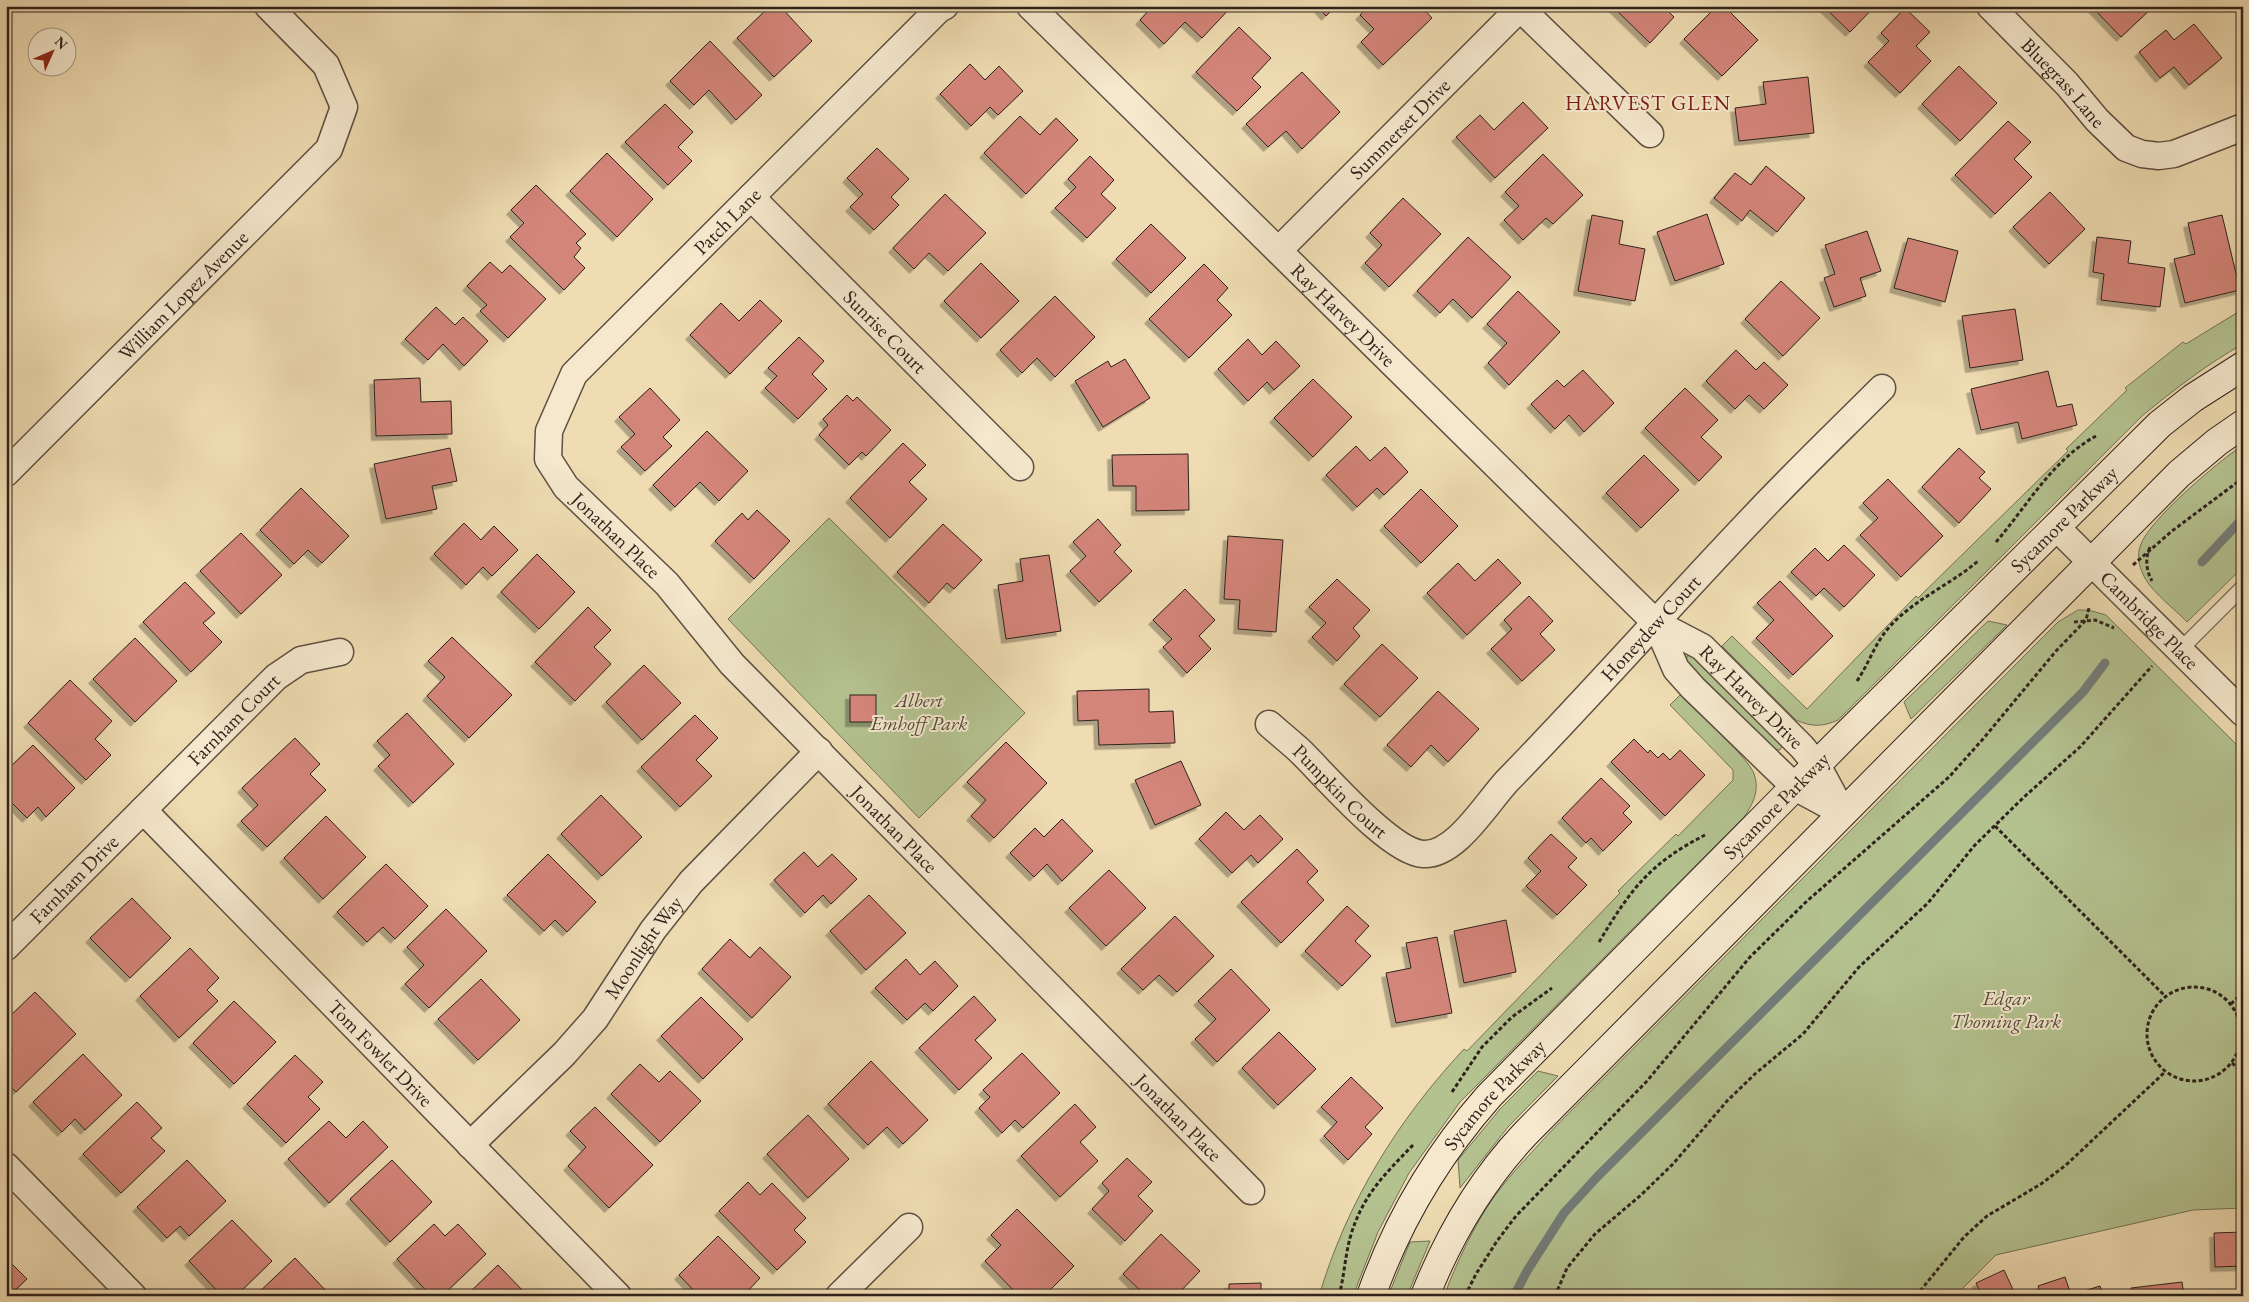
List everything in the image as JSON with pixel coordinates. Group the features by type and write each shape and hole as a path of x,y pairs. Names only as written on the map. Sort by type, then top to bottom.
{"main road":[{"name":"Sycamore Parkway","path":"1371,1296 1400,1227 1420,1188 1467,1121 1489,1096 1816,765 2160,424 2193,398 2243,366"},
{"path":"1425,1296 1441,1256 1467,1209 1509,1151 2179,474 2217,442 2243,424"}],"street":[{"name":"William Lopez Avenue","path":"6,473 329,149 344,107 326,65 268,6"},
{"name":"Patch Lane","path":"548,459 549,431 574,374 932,16 945,6"},
{"name":"Ray Harvey Drive","path":"1030,6 1656,623 1702,647 1802,747 1816,765 1843,813"},
{"name":"Bluegrass Lane","path":"1990,6 2068,84 2097,120 2126,148 2142,154 2159,156 2174,154 2243,127"},
{"name":"Summerset Drive","path":"1279,250 1519,7"},
{"path":"1519,7 1650,134"},
{"name":"Sunrise Court","path":"751,197 1020,467"},
{"name":"Honeydew Court","path":"1414,853 1425,855 1441,852 1470,827 1499,790 1751,519 1882,388"},
{"name":"Jonathan Place","path":"548,459 566,487 667,584 732,664 1251,1191"},
{"name":"Cambridge Place","path":"2056,527 2243,713"},
{"name":"Ray Harvey Drive","path":"1656,623 1676,669 1777,772 1795,787 1843,813"},
{"name":"Farnham Court","path":"143,810 276,677 301,660 340,652"},
{"name":"Pumpkin Court","path":"1269,724 1297,748 1378,829 1414,853"},
{"name":"Moonlight Way","path":"470,1145 564,1054 595,1020 653,930 691,882 819,751"},
{"name":"Farnham Drive","path":"6,947 143,810"},
{"name":"Tom Fowler Drive","path":"143,810 618,1296"},
{"path":"6,1166 133,1296"},
{"path":"839,1296 909,1227"}],"lane":[{"path":"2180,650 2243,587"}],"path":[{"path":"1992,548 2069,453 2096,436"},
{"path":"2139,560 2147,556 2172,531 2243,478"},
{"path":"2153,582 2147,567 2147,556 2149,547 2158,535"},
{"path":"1856,684 1877,644 1898,618 1954,580 1981,558"},
{"path":"1465,1296 1476,1274 1497,1241 1516,1216 1647,1081 1750,957 1807,901 1949,776 1983,739 2056,651 2086,620 2088,609"},
{"path":"2070,624 2086,620 2105,623 2114,628"},
{"path":"1554,1296 1567,1268 1595,1234 1641,1195 1673,1164 1732,1096 1803,1034 1859,967 1928,903 1974,846 2074,753 2152,666"},
{"path":"1995,826 2166,996"},
{"path":"1598,943 1625,900 1652,869 1674,852 1708,833"},
{"path":"1448,1099 1482,1047 1512,1017 1555,986"},
{"path":"2187,986 2204,987 2219,993 2232,1004 2240,1019 2242,1035 2240,1050 2232,1063 2221,1074 2208,1080 2193,1082 2178,1079 2165,1072 2155,1061 2148,1048 2146,1033 2150,1016 2158,1002 2171,992 2187,986"},
{"path":"2232,1004 2243,992"},
{"path":"2232,1063 2243,1073"},
{"path":"1916,1296 1964,1237 1987,1216 2041,1184 2066,1166 2165,1072"},
{"path":"1339,1296 1350,1239 1368,1194 1384,1174 1415,1143"}],"green space":[{"path":"2243,309 2243,344 2192,377 2143,415 1838,720 1817,725 1796,720 1722,646 1732,636 1807,709 1916,596 1918,598 2068,451 2066,449 2127,390 2125,388 2183,342 2186,344"},
{"path":"2243,445 2243,567 2187,622 2156,593 2146,580 2140,564 2140,547 2145,536 2169,508 2201,478"},
{"name":"Albert Emhoff Park","path":"829,518 1025,713 919,818 728,619"},
{"name":"Edgar Thoming Park","path":"2078,610 2088,610 2106,615 2243,751 2243,1208 2193,1210 1996,1255 1955,1296 1444,1296 1454,1270 1486,1208 1516,1170 1555,1127 2058,622"},
{"path":"1988,621 2007,625 1911,719 1904,702"},
{"path":"1691,655 1780,743 1782,746 1780,750 1773,749 1686,664 1687,656"},
{"path":"1680,695 1732,746 1754,774 1756,780 1755,797 1744,817 1460,1102 1409,1173 1378,1232 1353,1296 1319,1296 1344,1228 1377,1164 1396,1134 1440,1076 1464,1049 1467,1051 1620,893 1618,891 1676,834 1678,836 1733,780 1733,770 1670,705"},
{"path":"1538,1071 1558,1076 1508,1127 1460,1188 1458,1160 1500,1109"},
{"path":"1430,1241 1407,1296 1390,1296 1389,1294 1410,1242"}],"building":[{"path":"770,6 780,6 812,41 774,77 737,38"},
{"path":"1153,6 1232,6 1202,38 1185,22 1164,44 1140,20"},
{"path":"1317,6 1336,6 1326,16"},
{"path":"1369,6 1421,6 1432,18 1383,65 1361,42 1374,29 1360,15"},
{"path":"1612,6 1669,6 1666,9 1674,17 1650,43"},
{"path":"1717,6 1724,6 1758,40 1722,76 1684,39"},
{"path":"1823,6 1875,6 1850,32"},
{"path":"2095,6 2154,6 2121,37 2093,8"},
{"path":"1905,8 1930,32 1916,46 1931,61 1900,93 1868,62 1889,41 1881,33"},
{"path":"2194,24 2222,58 2189,85 2174,67 2160,78 2139,52 2166,30 2174,40"},
{"path":"1239,27 1271,58 1252,78 1261,87 1237,111 1196,72"},
{"path":"710,41 762,95 736,120 709,90 694,105 670,81"},
{"path":"970,64 985,80 999,66 1023,91 998,115 990,107 971,126 940,94"},
{"path":"1959,66 1997,103 1960,141 1922,104"},
{"path":"1302,72 1340,112 1302,149 1286,131 1268,147 1246,124"},
{"path":"1808,77 1814,133 1739,141 1735,108 1766,104 1763,82"},
{"path":"1523,102 1548,128 1495,178 1456,137 1480,115 1494,130"},
{"path":"665,104 693,132 678,147 692,161 668,185 625,142"},
{"path":"1020,116 1040,135 1056,118 1078,140 1026,194 984,153"},
{"path":"2008,121 2031,142 2014,159 2032,177 1995,214 1955,175"},
{"path":"877,148 909,179 891,197 899,205 874,230 850,207 863,194 847,178"},
{"path":"607,153 653,199 617,237 570,191"},
{"path":"1543,154 1583,195 1553,224 1546,218 1523,240 1504,220 1519,206 1505,192"},
{"path":"1090,156 1114,180 1101,194 1116,208 1087,238 1055,208 1076,187 1068,179"},
{"path":"1766,166 1805,198 1777,232 1750,210 1742,221 1714,198 1735,173 1751,185"},
{"path":"536,185 586,234 576,243 581,248 574,257 585,268 564,290 510,237 524,223 511,210"},
{"path":"2050,192 2085,229 2049,264 2013,227"},
{"path":"945,194 986,233 948,271 929,253 914,269 893,248"},
{"path":"1403,198 1441,234 1389,287 1365,263 1382,245 1370,233"},
{"path":"1707,214 1724,264 1675,281 1657,232"},
{"path":"1592,215 1623,221 1619,244 1645,249 1635,301 1578,291"},
{"path":"2222,215 2240,290 2185,303 2174,259 2195,254 2188,223"},
{"path":"1151,224 1186,258 1151,293 1116,259"},
{"path":"1867,231 1881,271 1860,278 1866,296 1834,307 1824,278 1835,274 1825,245"},
{"path":"1468,237 1511,277 1472,318 1453,299 1440,313 1417,291"},
{"path":"2097,237 2131,241 2128,263 2165,268 2160,307 2101,300 2104,274 2093,272"},
{"path":"1908,238 1958,251 1945,302 1894,288"},
{"path":"490,262 502,273 510,265 546,299 508,338 480,311 487,305 467,286"},
{"path":"981,263 1019,301 981,338 944,301"},
{"path":"1204,264 1228,288 1217,300 1232,315 1189,358 1149,319"},
{"path":"1781,281 1820,318 1783,356 1745,319"},
{"path":"1518,291 1560,332 1509,385 1488,363 1507,343 1487,324"},
{"path":"1055,296 1095,337 1055,377 1037,358 1022,373 1000,350"},
{"path":"760,300 782,321 730,374 690,335 721,303 739,321"},
{"path":"436,307 455,325 463,317 488,341 464,366 443,344 428,360 405,339"},
{"path":"2015,309 2023,360 1970,368 1962,316"},
{"path":"799,337 824,361 812,374 827,389 798,419 765,388 777,376 768,368"},
{"path":"1248,339 1262,355 1276,341 1300,366 1274,390 1267,382 1248,401 1218,369"},
{"path":"1736,350 1756,370 1764,362 1788,385 1764,409 1749,395 1735,409 1706,381"},
{"path":"1125,359 1150,398 1103,427 1075,381 1108,361 1111,367"},
{"path":"1583,370 1614,403 1584,432 1569,415 1555,429 1531,404 1557,380 1564,387"},
{"path":"2048,371 2057,407 2072,404 2077,425 2022,439 2018,422 1981,430 1971,389"},
{"path":"420,378 421,402 451,401 452,434 376,436 374,380"},
{"path":"1313,379 1352,417 1313,457 1274,418"},
{"path":"650,388 680,420 663,437 672,446 645,471 621,447 635,434 619,417"},
{"path":"1685,388 1718,420 1701,437 1722,457 1699,481 1645,428"},
{"path":"847,395 853,401 857,397 891,430 866,456 862,452 849,465 819,435 828,425 823,419"},
{"path":"707,431 748,471 719,501 700,482 675,507 653,485"},
{"path":"903,443 926,465 909,482 927,499 890,538 850,498"},
{"path":"1356,446 1370,461 1385,447 1408,472 1384,495 1377,488 1357,507 1326,475"},
{"path":"450,448 457,481 432,486 437,509 386,519 374,464"},
{"path":"1959,448 1985,472 1979,478 1991,489 1959,523 1922,487"},
{"path":"1188,454 1189,510 1136,511 1136,486 1113,486 1112,455"},
{"path":"1644,455 1679,490 1641,528 1606,493"},
{"path":"1888,479 1943,536 1901,577 1860,535 1878,518 1863,503"},
{"path":"301,488 349,536 322,563 308,550 294,564 260,530"},
{"path":"1421,489 1458,526 1421,563 1384,526"},
{"path":"757,510 790,541 754,579 715,541 742,513 748,520"},
{"path":"1098,519 1121,545 1114,552 1132,571 1099,602 1070,571 1086,556 1073,542"},
{"path":"464,523 481,540 494,526 518,550 492,576 483,567 466,585 434,554"},
{"path":"943,524 982,560 954,589 947,583 929,603 897,572"},
{"path":"241,533 282,575 241,614 200,571"},
{"path":"1228,536 1283,540 1276,632 1238,629 1240,600 1224,599"},
{"path":"1844,545 1875,575 1844,607 1824,588 1816,596 1791,572 1815,548 1828,561"},
{"path":"537,554 575,592 539,629 501,592"},
{"path":"1049,555 1061,631 1006,639 998,585 1023,581 1020,559"},
{"path":"1498,559 1521,583 1467,635 1427,593 1458,563 1475,581"},
{"path":"1337,579 1370,610 1353,628 1360,636 1337,661 1312,637 1326,623 1309,607"},
{"path":"1780,581 1833,636 1793,675 1756,638 1774,620 1757,603"},
{"path":"185,582 215,613 203,623 222,642 191,672 143,622"},
{"path":"1185,589 1215,620 1199,636 1211,649 1187,673 1163,647 1172,639 1153,620"},
{"path":"1529,596 1553,621 1540,634 1555,650 1522,681 1491,649 1512,629 1504,620"},
{"path":"588,607 611,630 594,647 611,664 575,701 535,662"},
{"path":"452,637 512,695 469,738 427,696 445,677 428,661"},
{"path":"135,638 177,681 135,722 93,679"},
{"path":"1382,644 1418,678 1380,717 1344,684"},
{"path":"644,665 681,703 642,740 606,702"},
{"path":"70,680 112,721 95,739 111,755 86,780 28,723"},
{"path":"1149,689 1149,712 1173,711 1175,743 1099,745 1098,720 1078,721 1077,691"},
{"path":"1438,691 1479,729 1448,762 1431,745 1411,767 1387,745"},
{"path":"850,695 876,695 876,722 850,722"},
{"path":"407,713 454,764 413,803 378,766 390,755 377,741"},
{"path":"695,715 718,738 696,760 712,776 680,807 641,767"},
{"path":"295,738 320,764 310,774 326,790 267,847 241,821 258,805 242,788"},
{"path":"1634,739 1648,753 1650,750 1658,758 1663,753 1670,760 1680,750 1705,775 1665,816 1611,762"},
{"path":"1006,742 1047,783 994,838 971,816 986,800 967,782"},
{"path":"33,745 75,788 46,817 38,807 27,818 6,797 6,771"},
{"path":"1181,761 1201,805 1155,825 1135,780"},
{"path":"1601,778 1630,806 1623,813 1632,822 1603,851 1591,838 1586,843 1562,818"},
{"path":"601,795 642,837 602,876 561,834"},
{"path":"1226,812 1244,830 1260,815 1283,839 1258,863 1251,855 1232,873 1199,839"},
{"path":"326,816 366,857 323,899 284,858"},
{"path":"1062,819 1093,851 1062,881 1047,864 1034,877 1010,853 1035,828 1044,837"},
{"path":"1551,834 1577,858 1568,867 1587,885 1557,915 1526,886 1541,871 1528,858"},
{"path":"1297,849 1318,871 1307,882 1324,900 1281,943 1241,902"},
{"path":"804,852 818,867 832,854 857,879 831,904 823,895 805,913 774,880"},
{"path":"548,854 596,902 567,932 555,920 544,931 507,895"},
{"path":"386,864 428,906 395,939 383,927 367,942 337,912"},
{"path":"1109,870 1146,908 1106,946 1069,908"},
{"path":"869,895 906,933 866,970 830,931"},
{"path":"132,898 171,938 130,978 90,938"},
{"path":"1347,906 1369,926 1355,941 1371,956 1342,986 1305,951"},
{"path":"446,909 487,951 429,1008 405,984 424,965 407,947"},
{"path":"1175,916 1214,956 1177,992 1159,975 1143,990 1121,969"},
{"path":"1506,920 1516,972 1464,983 1454,931"},
{"path":"1437,937 1452,1013 1396,1023 1386,973 1411,968 1406,943"},
{"path":"730,939 750,958 760,947 791,977 752,1018 702,969"},
{"path":"190,948 219,978 207,990 218,1001 179,1038 140,996"},
{"path":"906,959 920,975 935,961 958,986 933,1011 925,1003 907,1020 875,988"},
{"path":"1231,969 1270,1010 1217,1062 1195,1039 1216,1019 1198,1001"},
{"path":"481,979 520,1020 478,1060 438,1019"},
{"path":"35,992 76,1034 16,1092 6,1082 6,1056 13,1050 6,1043 6,1020"},
{"path":"974,996 996,1020 975,1040 992,1058 959,1090 919,1048"},
{"path":"701,997 743,1039 703,1079 661,1036"},
{"path":"234,1001 276,1042 234,1084 193,1043"},
{"path":"1279,1032 1316,1069 1278,1105 1242,1068"},
{"path":"1022,1053 1060,1093 1023,1128 1015,1120 1002,1133 979,1108 990,1097 983,1090"},
{"path":"83,1054 122,1095 85,1130 75,1119 62,1132 33,1102"},
{"path":"295,1055 323,1082 308,1097 320,1109 286,1143 247,1104"},
{"path":"871,1061 928,1120 903,1144 887,1127 868,1145 828,1104"},
{"path":"640,1064 659,1082 670,1071 701,1101 660,1142 611,1094"},
{"path":"1351,1077 1383,1108 1365,1127 1372,1134 1348,1160 1324,1136 1337,1122 1321,1107"},
{"path":"137,1102 162,1128 151,1138 165,1151 121,1193 83,1154"},
{"path":"1075,1104 1096,1127 1080,1142 1098,1161 1060,1197 1021,1156"},
{"path":"595,1107 653,1165 609,1208 568,1166 586,1147 570,1131"},
{"path":"808,1115 849,1159 808,1198 767,1154"},
{"path":"329,1121 346,1138 363,1121 388,1147 329,1203 288,1159"},
{"path":"1127,1158 1152,1182 1138,1196 1153,1211 1125,1241 1092,1209 1109,1191 1102,1183"},
{"path":"187,1160 226,1201 189,1236 180,1226 167,1238 137,1207"},
{"path":"392,1160 432,1202 390,1242 350,1199"},
{"path":"748,1182 760,1195 772,1183 806,1218 794,1230 806,1242 777,1270 719,1211"},
{"path":"1017,1209 1074,1266 1044,1296 1019,1296 985,1261 1001,1245 991,1235"},
{"path":"232,1220 272,1261 236,1296 222,1296 189,1261"},
{"path":"434,1224 445,1236 458,1224 486,1254 442,1296 431,1296 397,1259"},
{"path":"2243,1232 2243,1266 2215,1267 2214,1233"},
{"path":"1161,1234 1200,1271 1176,1296 1146,1296 1123,1274"},
{"path":"718,1236 760,1278 743,1296 699,1296 679,1275"},
{"path":"6,1258 27,1279 9,1296 6,1296"},
{"path":"295,1258 331,1296 255,1296"},
{"path":"498,1265 528,1296 466,1296"},
{"path":"2004,1270 2016,1296 1982,1296 1976,1283"},
{"path":"2065,1277 2071,1295 2100,1286 2103,1296 2041,1296 2038,1286"},
{"path":"2182,1282 2184,1296 2132,1296 2131,1288"},
{"path":"1261,1283 1261,1296 1229,1296 1229,1284"}],"waterway":[{"path":"2202,562 2243,518"},
{"path":"1514,1296 1527,1271 1564,1213 1598,1176 2083,692 2105,663"}],"district":[{"name":"HARVEST GLEN","path":"1648,103"}]}
